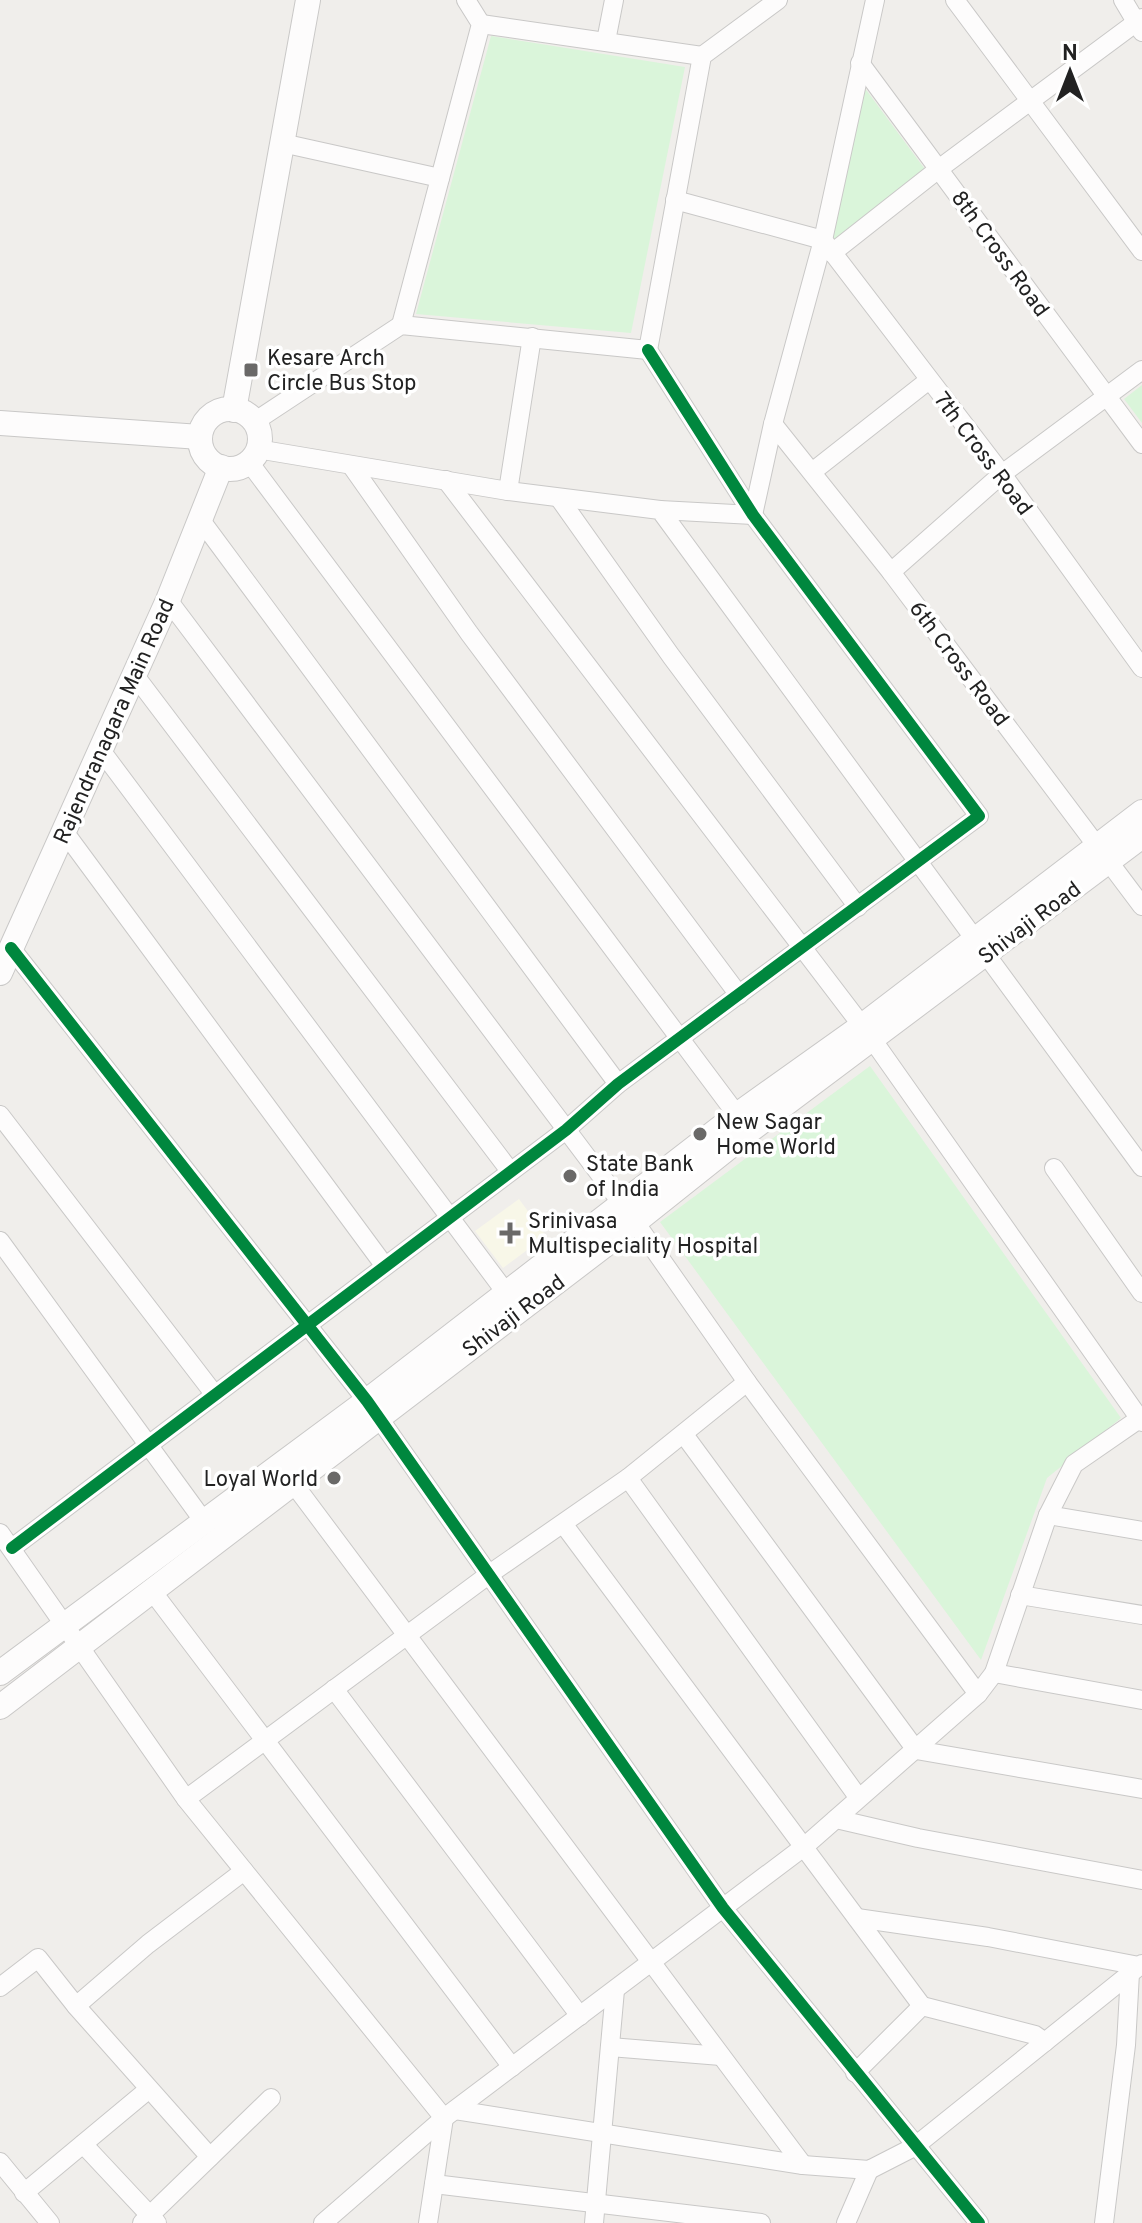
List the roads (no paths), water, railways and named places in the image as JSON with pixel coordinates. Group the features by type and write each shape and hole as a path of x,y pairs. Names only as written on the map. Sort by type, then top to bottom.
{"street":[{"path":"244,416 282,143 308,0"},
{"path":"401,325 481,24 466,0"},
{"path":"606,41 614,0"},
{"path":"12,1548 448,1216 566,1130 618,1084 979,816 753,515 648,350 702,56 778,0"},
{"path":"753,515 773,424 827,246 860,63 875,0"},
{"path":"955,0 1142,251"},
{"path":"827,246 1140,25 1123,0"},
{"path":"481,24 702,56"},
{"name":"8th Cross Road","path":"860,63 1142,444"},
{"path":"282,143 440,178"},
{"path":"675,200 827,246"},
{"name":"7th Cross Road","path":"827,246 1002,474 1142,668"},
{"path":"244,416 401,325 648,350"},
{"path":"508,491 532,337"},
{"path":"891,572 1002,474 1142,370"},
{"path":"812,472 929,380"},
{"path":"224,410 244,416 259,435 253,455 240,467 221,467 205,456 200,437 207,419 224,410"},
{"path":"0,423 200,437"},
{"name":"6th Cross Road","path":"773,424 891,572 1142,906"},
{"path":"253,455 559,498 660,510 753,515"},
{"path":"253,455 743,1123"},
{"name":"Rajendranagara Main Road","path":"0,973 168,600 221,467"},
{"path":"353,468 469,633 739,995"},
{"path":"323,2223 450,2114 805,1846 978,1694 994,1673 1048,1515 1074,1464 1141,1419 867,1032 446,480"},
{"path":"559,498 671,656 858,907"},
{"path":"660,510 1142,1167"},
{"path":"200,519 618,1084"},
{"path":"168,600 629,1214 747,1382 978,1694"},
{"path":"133,673 510,1171"},
{"path":"100,749 507,1294"},
{"path":"1104,854 1142,812"},
{"path":"63,830 384,1265"},
{"name":"Shivaji Road","path":"0,1707 293,1483 373,1410 743,1123 1104,854 1142,836"},
{"path":"11,948 373,1410 491,1573 723,1908 914,2147 979,2223"},
{"path":"0,1115 215,1395"},
{"path":"1054,1168 1142,1293"},
{"path":"0,1673 205,1523 373,1410 507,1294 629,1214"},
{"path":"0,1241 146,1446 205,1523"},
{"path":"186,1799 491,1573 564,1525 685,1436 747,1382"},
{"path":"685,1436 916,1750 1142,1789"},
{"path":"628,1478 858,1797"},
{"path":"293,1483 803,2165"},
{"path":"1048,1515 1142,1531"},
{"path":"564,1525 922,2006 1035,2035 1045,2042"},
{"path":"0,1533 186,1799 450,2114 602,2133 803,2165 869,2170 914,2147 1137,1968"},
{"path":"152,1591 512,2067"},
{"path":"1020,1595 1142,1615"},
{"path":"994,1673 1142,1700"},
{"path":"334,1689 580,2016"},
{"path":"836,1819 918,1838 1142,1880"},
{"path":"76,2006 148,1944 244,1871"},
{"path":"857,1918 988,1937 1137,1968"},
{"path":"0,1987 38,1958 76,2006 210,2157"},
{"path":"1104,2223 1134,2046 1137,1968"},
{"path":"594,2223 615,1990"},
{"path":"855,2073 922,2006"},
{"path":"610,2047 721,2056"},
{"path":"24,2193 149,2089"},
{"path":"83,2144 150,2220 271,2098"},
{"path":"428,2223 450,2114"},
{"path":"0,2162 50,2223"},
{"path":"846,2223 869,2170"},
{"path":"434,2184 761,2223"}],"place":[{"name":"Kesare Arch Circle Bus Stop","path":"251,370"},
{"name":"New Sagar Home World","path":"700,1134"},
{"name":"State Bank of India","path":"570,1176"},
{"name":"Srinivasa Multispeciality Hospital","path":"510,1233"},
{"name":"Loyal World","path":"334,1478"}]}
